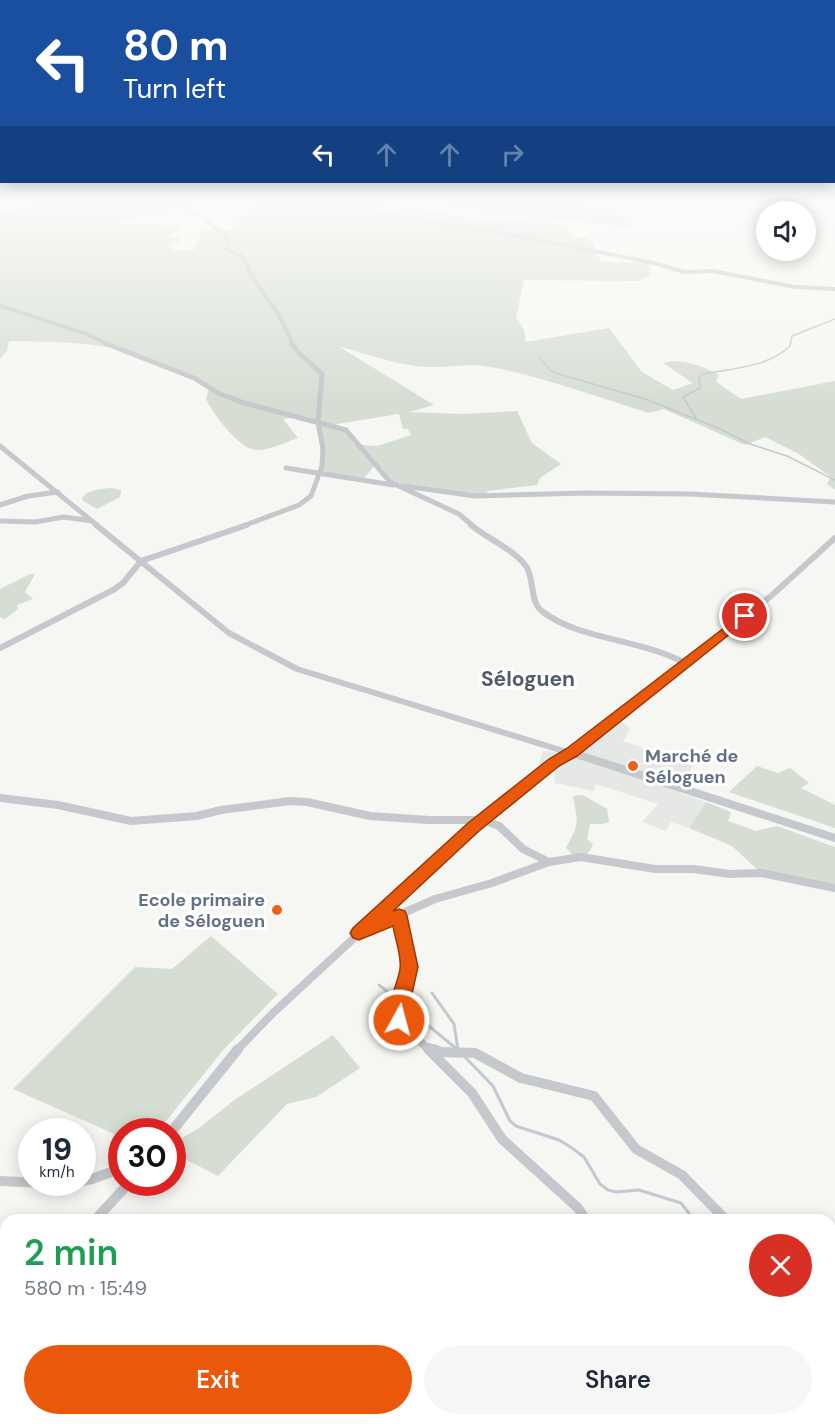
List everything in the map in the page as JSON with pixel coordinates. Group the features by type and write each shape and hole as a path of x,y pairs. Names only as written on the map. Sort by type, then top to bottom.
{"street":[{"path":"0,648 113,590 123,583 141,561 181,549 299,505 314,492 320,474 323,449 318,422 322,374 296,348 279,315 248,268"},
{"path":"671,268 684,272 713,271 795,286 835,289"},
{"path":"0,306 102,340 114,348 194,378 218,393 235,400 346,430 354,436 382,474 396,485 459,513 474,528 515,555 529,570 537,605 543,613 607,638 651,646 685,663"},
{"path":"0,446 229,633 297,669 572,753 835,838"},
{"path":"286,468 475,496 585,493 690,494 835,502"},
{"path":"0,506 28,496 58,492"},
{"path":"0,521 34,522 64,517 92,521"},
{"path":"183,1118 240,1047 359,933 484,819 554,762 572,753 771,596 835,538"},
{"path":"0,798 58,806 131,821 197,816 221,810 290,801 307,802 370,816 429,820 484,819 499,826 523,849 549,862"},
{"path":"359,933 435,899 492,883 549,862 581,857 655,869 694,868 730,874 761,873 835,888"},
{"path":"399,916 409,967 400,999 399,1020 472,1093 502,1139 582,1214"},
{"path":"423,1046 441,1052 475,1053 521,1078 594,1096 636,1149 682,1175 720,1214"},
{"path":"0,1181 6,1179 45,1186 77,1184 108,1174"},
{"path":"101,1214 117,1196"}],"shaded area":[{"path":"0,268 649,268 651,274 639,281 524,280 516,317 524,330 526,342 609,328 642,372 673,390 693,383 663,363 685,362 719,375 716,382 741,399 835,381 835,490 827,484 831,477 799,454 765,437 745,445 664,409 649,413 551,382 491,367 408,365 338,346 434,405 410,412 463,414 517,411 532,443 561,464 540,478 537,485 488,491 485,496 396,485 374,466 362,481 320,474 322,466 318,422 298,417 283,419 298,438 266,449 249,448 227,430 215,413 206,399 209,388 175,371 121,350 86,344 9,341 7,351 0,358","holes":["399,414 403,429 408,429 411,435 377,446 360,445 354,436 331,425"]},
{"path":"112,488 121,490 120,497 97,509 83,501 82,498 92,491"},
{"path":"30,574 35,574 25,592 33,599 17,605 18,609 5,619 0,617 0,589"},
{"path":"617,717 630,729 623,741 693,765 680,793 706,802 689,828 671,822 666,831 642,822 658,804 596,784 594,791 555,783 554,767 539,764 543,751 572,753"},
{"path":"757,766 778,773 790,768 809,783 801,788 835,805 835,828 729,792"},
{"path":"583,795 607,809 609,822 590,824 587,839 593,844 592,847 587,854 576,858 566,848 575,830 577,819 573,796"},
{"path":"706,802 731,812 728,821 756,831 777,826 835,847 835,888 761,873 732,846 689,828"},
{"path":"211,936 278,994 224,1049 168,1118 108,1118 108,1131 96,1126 96,1118 78,1118 13,1089 135,967 172,969"},
{"path":"333,1035 360,1068 316,1097 287,1104 218,1176 186,1160 186,1136 233,1101"}],"waterway":[{"path":"696,418 683,397 700,388 699,378 703,374 749,366 771,359 790,346 792,336 835,319"},
{"path":"539,357 550,370 559,374 648,400 720,429 750,444 787,456 835,480"},
{"path":"379,985 398,1000"},
{"path":"402,1004 458,1050 454,1024 432,993"},
{"path":"464,1056 493,1086 510,1121 516,1126 559,1140 572,1148 584,1157 600,1184 608,1190 616,1192 639,1190 681,1203 689,1214"}],"place":[{"name":"Marché de Séloguen","path":"633,766"},
{"name":"Ecole primaire de Séloguen","path":"277,910"}],"district":[{"name":"Séloguen","path":"528,679"}],"route":[{"path":"399,1020 400,999 409,967 399,916 359,933 474,827 554,762 572,753 745,616"}]}
